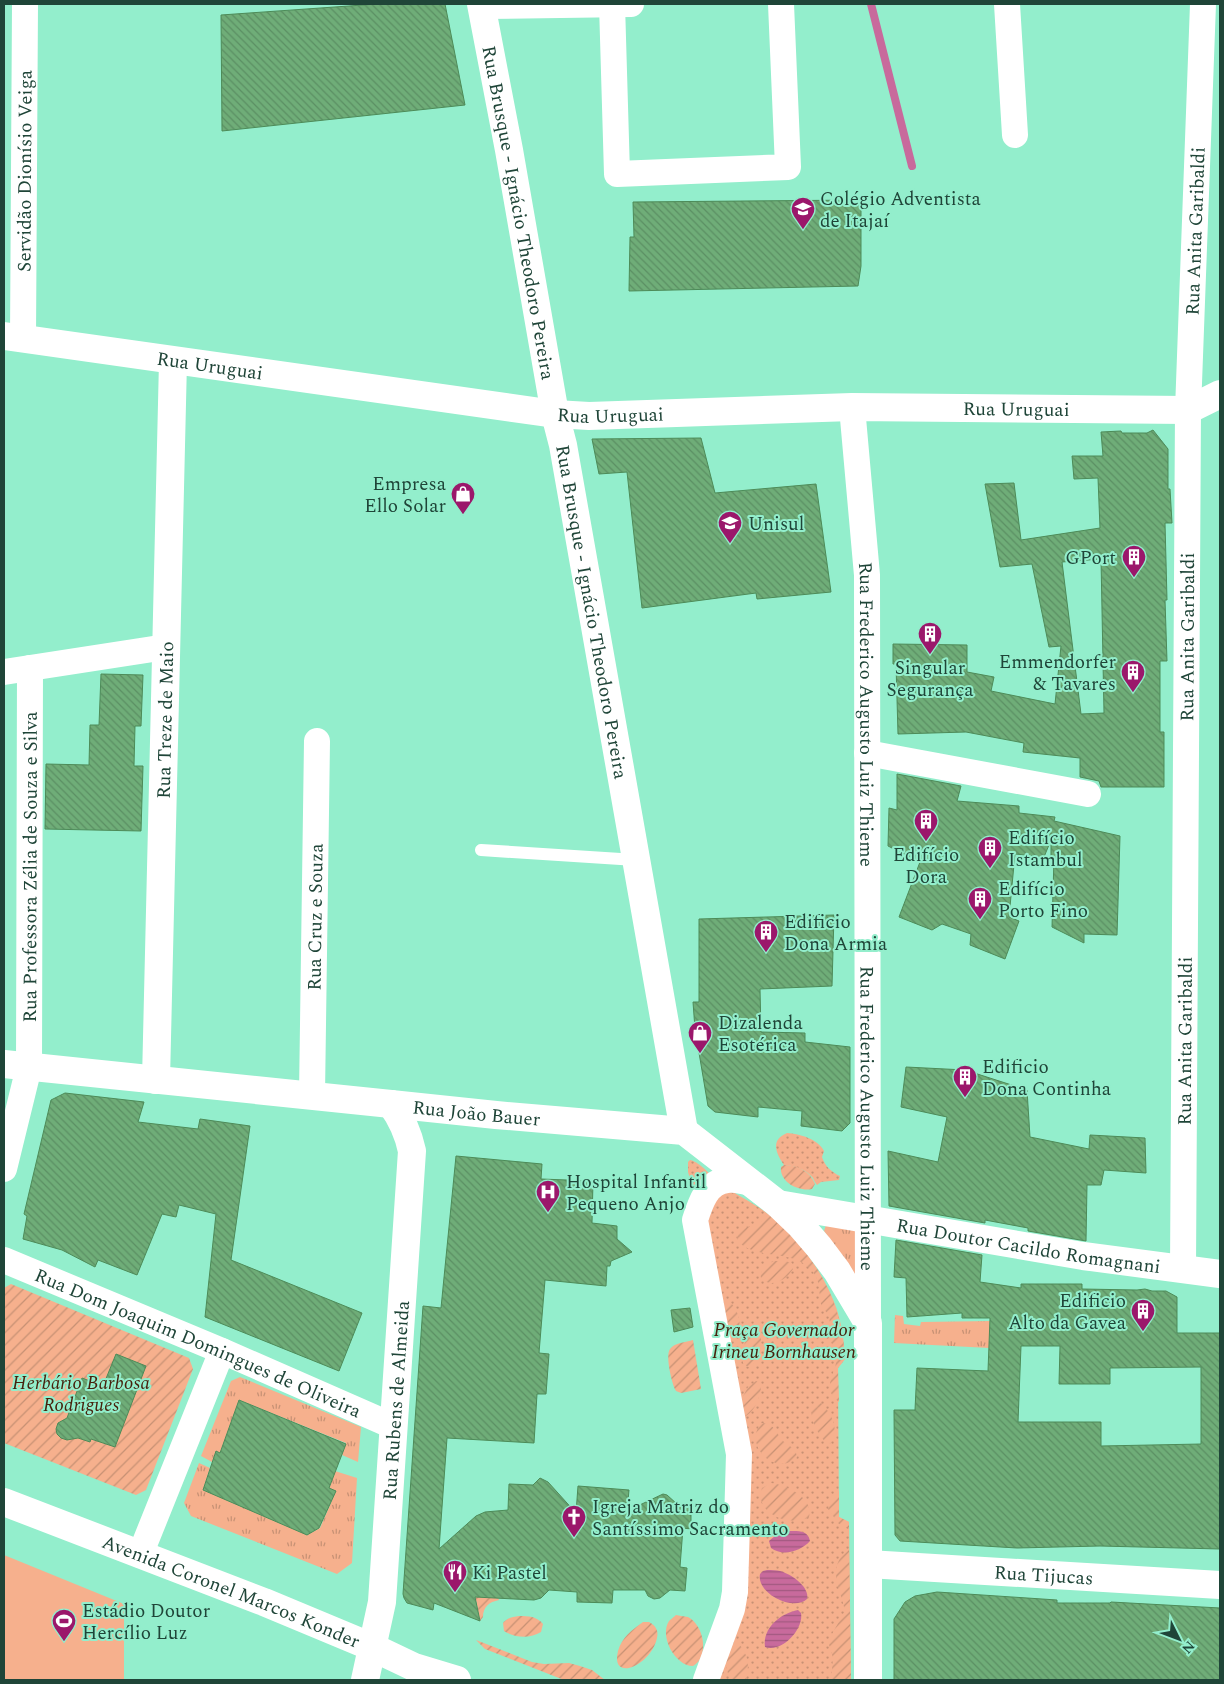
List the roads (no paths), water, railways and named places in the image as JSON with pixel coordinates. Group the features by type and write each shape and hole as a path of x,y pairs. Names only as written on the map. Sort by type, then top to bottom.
{"main road":[{"name":"Rua Brusque - Ignácio Theodoro Pereira","path":"481,5 509,150 555,414 563,444 684,1131"},
{"name":"Rua Uruguai","path":"13,337 555,414 589,416 852,407 1188,410 1220,394"},
{"name":"Rua Treze de Maio","path":"156,1080 173,361"},
{"name":"Rua João Bauer","path":"16,1066 312,1095 496,1116 684,1131"},
{"name":"Rua Rubens de Almeida","path":"365,1680 382,1602 412,1151 408,1134 401,1118 391,1104"},
{"name":"Rua Rubens de Almeida","path":"412,1151 420,1134 431,1121 446,1110"},
{"path":"684,1131 778,1204 800,1225 820,1247 837,1271 868,1323"},
{"name":"Rua Doutor Cacildo Romagnani","path":"778,1204 1083,1256 1220,1274"},
{"name":"Rua Frederico Augusto Luiz Thieme","path":"868,1323 868,1680"},
{"name":"Avenida Coronel Marcos Konder","path":"4,1502 264,1602 372,1647 414,1667 457,1680"},
{"name":"Rua Tijucas","path":"868,1564 1220,1585"}],"street":[{"name":"Servidão Dionísio Veiga","path":"13,337 25,4"},
{"path":"612,4 616,174 788,167 780,4"},
{"path":"481,5 631,4"},
{"path":"1007,4 1015,135"},
{"name":"Rua Anita Garibaldi","path":"1183,1269 1188,410 1203,4"},
{"name":"Rua Frederico Augusto Luiz Thieme","path":"852,407 867,576 868,1323"},
{"path":"4,672 166,647"},
{"name":"Rua Professora Zélia de Souza e Silva","path":"4,1169 16,1066 30,668"},
{"name":"Rua Cruz e Souza","path":"312,1095 317,741"},
{"path":"867,752 1088,794"},
{"path":"706,1680 732,1610 739,1454 695,1220 701,1200 710,1188 719,1182 727,1180 748,1182"},
{"name":"Rua Dom Joaquim Domingues de Oliveira","path":"4,1260 222,1351 393,1426"},
{"path":"140,1555 222,1351"}],"lane":[{"path":"481,850 636,860"}],"waterway":[{"path":"871,4 912,166"}],"place":[{"name":"Colégio Adventista de Itajaí","path":"803,230"},
{"name":"Empresa Ello Solar","path":"463,515"},
{"name":"Unisul","path":"730,544"},
{"name":"GPort","path":"1134,578"},
{"name":"Singular Segurança","path":"930,655"},
{"name":"Emmendorfer & Tavares","path":"1133,693"},
{"name":"Edifício Dora","path":"926,842"},
{"name":"Edifício Istambul","path":"990,869"},
{"name":"Edifício Porto Fino","path":"980,920"},
{"name":"Edificio Dona Armia","path":"766,953"},
{"name":"Dizalenda Esotérica","path":"700,1054"},
{"name":"Edificio Dona Continha","path":"965,1098"},
{"name":"Hospital Infantil Pequeno Anjo","path":"548,1213"},
{"name":"Edificio Alto da Gavea","path":"1143,1332"},
{"name":"Igreja Matriz do Santíssimo Sacramento","path":"574,1538"},
{"name":"Ki Pastel","path":"455,1593"},
{"name":"Estádio Doutor Hercílio Luz","path":"64,1642"}],"park label":[{"name":"Praça Governador Irineu Bornhausen","path":"784,1340"},
{"name":"Herbário Barbosa Rodrigues","path":"81,1393"}]}
